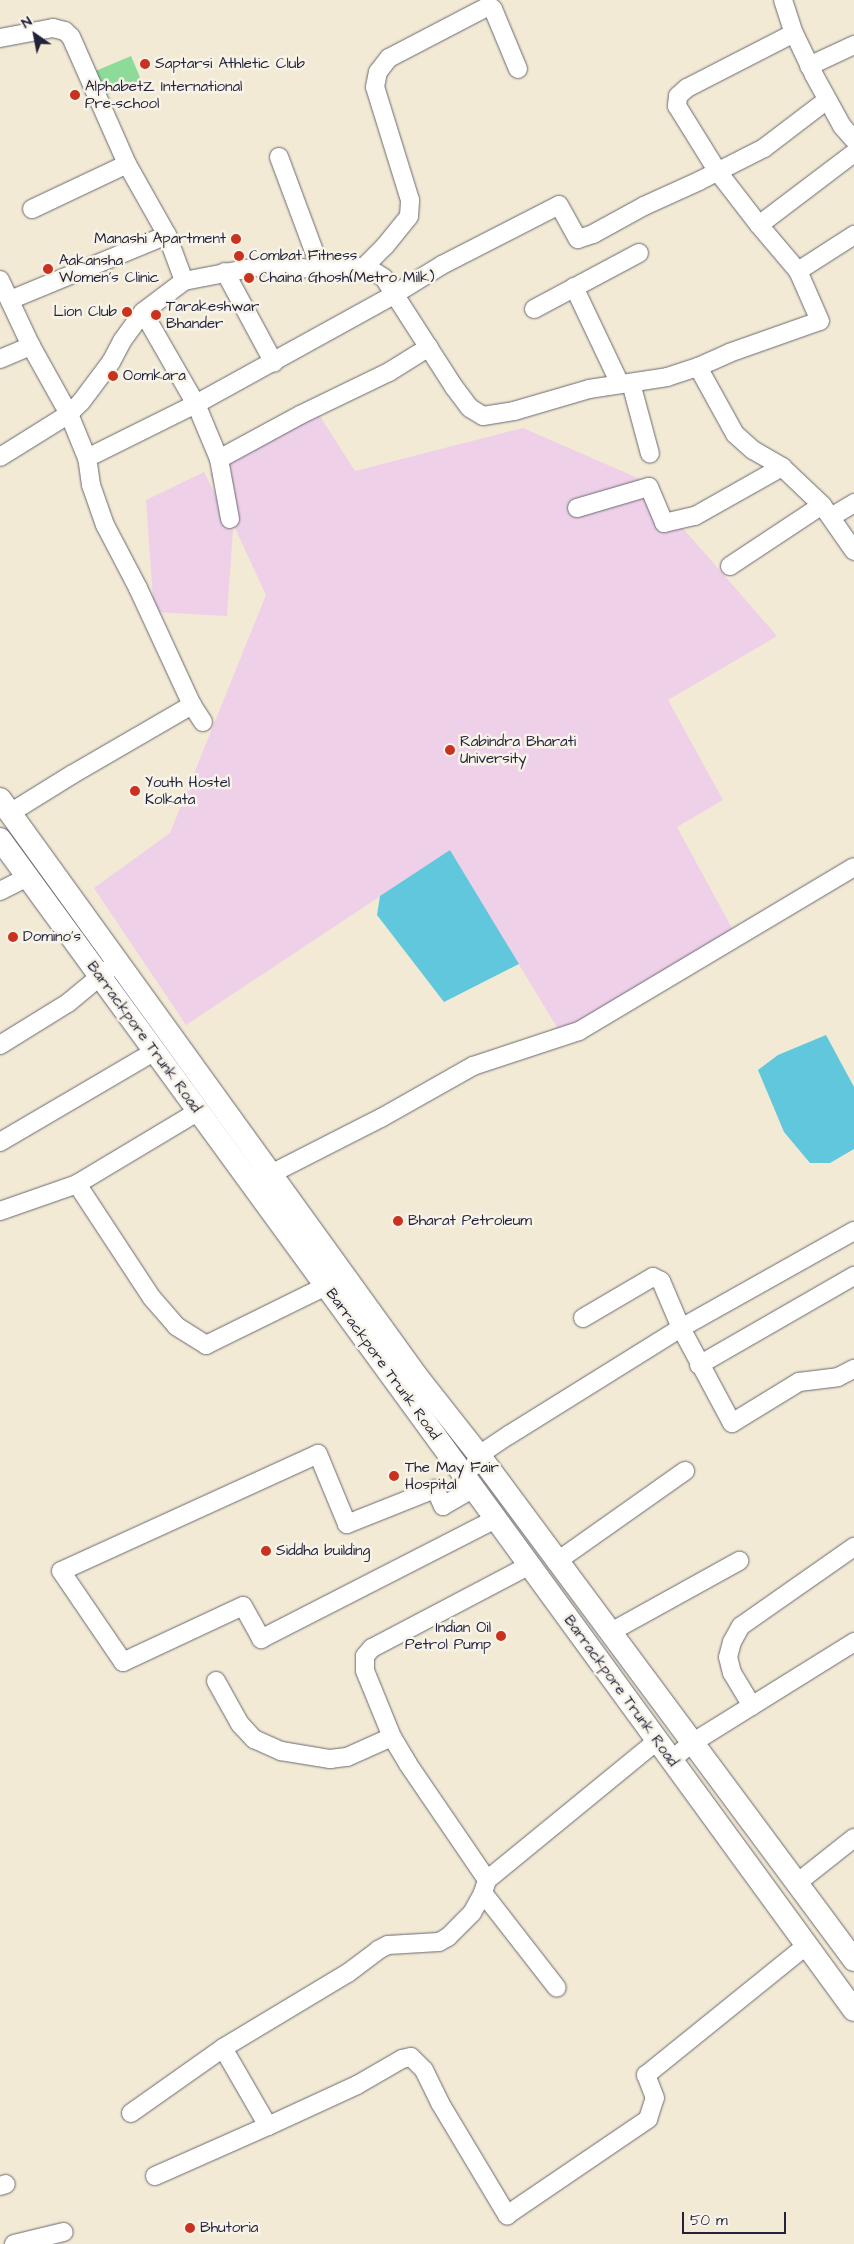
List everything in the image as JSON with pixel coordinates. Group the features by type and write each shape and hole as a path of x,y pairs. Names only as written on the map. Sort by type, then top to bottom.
{"main road":[{"name":"Barrackpore Trunk Road","path":"5,806 108,969 155,1051 854,2010"},
{"name":"Barrackpore Trunk Road","path":"0,839 28,877 108,969 271,1174 419,1379 479,1455 556,1562 854,1960"}],"street":[{"path":"783,0 794,33 809,66 842,126 854,140"},
{"path":"0,457 69,414 81,402 111,362 122,341 143,312 184,281 266,264 334,272 365,266 385,246 404,223 410,206 409,193 374,87 382,64 394,54 489,6 493,9 518,69"},
{"path":"0,38 48,28 65,31 75,45 127,164 166,235 184,281"},
{"path":"365,266 380,275 395,294 470,408 483,416 514,412 589,389 667,377 820,321 798,271 718,172 677,106 678,96 687,88 794,33"},
{"path":"809,66 854,45"},
{"path":"87,458 274,363 442,265 559,205 578,239 593,234 644,206 718,172 764,148 827,100"},
{"path":"759,225 854,153"},
{"path":"279,157 320,270"},
{"path":"32,209 127,164"},
{"path":"10,300 166,235"},
{"path":"798,271 854,235"},
{"path":"534,309 639,253"},
{"path":"225,272 274,363"},
{"path":"0,280 31,346 69,414 87,458 91,485 105,525 119,556 138,588 192,706 203,722"},
{"path":"574,287 625,383 650,454"},
{"path":"143,312 196,404 219,460 230,519"},
{"path":"0,359 31,346"},
{"path":"219,460 300,415 389,372 429,347"},
{"path":"698,367 735,434 753,450 782,467 827,511 854,551"},
{"path":"577,508 649,488 664,523 695,516 782,467"},
{"path":"730,566 827,511 854,503"},
{"path":"5,806 73,774 192,706"},
{"path":"271,1174 381,1118 473,1066 578,1031 854,867"},
{"path":"0,891 28,877"},
{"path":"0,1045 68,1003 108,969"},
{"path":"0,1142 155,1051"},
{"path":"0,1211 77,1184 199,1111"},
{"path":"77,1184 152,1298 176,1326 206,1345 326,1286"},
{"path":"496,1519 261,1639 242,1606 123,1662 61,1571 318,1454 347,1524 435,1489 443,1506 471,1484 479,1455 681,1328 854,1231"},
{"path":"699,1365 854,1276"},
{"path":"583,1318 654,1277 661,1281 699,1365 732,1423 799,1382 838,1377 854,1369"},
{"path":"556,1562 685,1471"},
{"path":"752,1706 732,1673 728,1657 732,1642 741,1626 854,1547"},
{"path":"609,1633 738,1561"},
{"path":"530,1565 372,1648 365,1656 364,1670 392,1737 408,1764 486,1886 557,1988"},
{"path":"671,1760 692,1743 854,1642"},
{"path":"216,1680 240,1724 254,1739 281,1751 330,1759 347,1756 392,1737"},
{"path":"131,2113 223,2048 348,1974 368,1956 388,1945 439,1942 448,1937 472,1913 486,1886 658,1741"},
{"path":"797,1883 854,1838"},
{"path":"155,2176 357,2085 402,2059 412,2057 424,2070 440,2103 507,2215 648,2119 655,2098 646,2075 807,1945"},
{"path":"223,2048 268,2126"},
{"path":"14,2244 64,2232"}],"shaded area":[{"name":"Rabindra Bharati University","path":"318,413 355,471 523,428 640,479 777,636 668,700 723,800 677,827 734,932 561,1034 450,850 186,1025 94,888 170,833 266,595 210,474"},
{"path":"204,472 233,530 227,616 154,612 146,500"}],"green space":[{"path":"131,56 141,80 102,97 91,73"}],"water":[{"path":"450,850 519,964 444,1002 377,915 380,896"},
{"path":"826,1035 854,1087 854,1149 830,1163 810,1163 784,1132 758,1070 778,1055"}],"place":[{"name":"Saptarsi Athletic Club","path":"145,64"},
{"name":"AlphabetZ International Pre-school","path":"75,95"},
{"name":"Manashi Apartment","path":"236,239"},
{"name":"Combat Fitness","path":"239,256"},
{"name":"Aakansha Women's Clinic","path":"48,269"},
{"name":"Chaina Ghosh(Metro Milk)","path":"249,278"},
{"name":"Lion Club","path":"127,312"},
{"name":"Tarakeshwar Bhander","path":"156,315"},
{"name":"Oomkara","path":"113,376"},
{"name":"Rabindra Bharati University","path":"450,750"},
{"name":"Youth Hostel Kolkata","path":"135,791"},
{"name":"Domino's","path":"13,937"},
{"name":"Bharat Petroleum","path":"398,1221"},
{"name":"The May Fair Hospital","path":"394,1476"},
{"name":"Siddha building","path":"266,1551"},
{"name":"Indian Oil Petrol Pump","path":"501,1636"},
{"name":"Bhutoria","path":"190,2228"}]}
